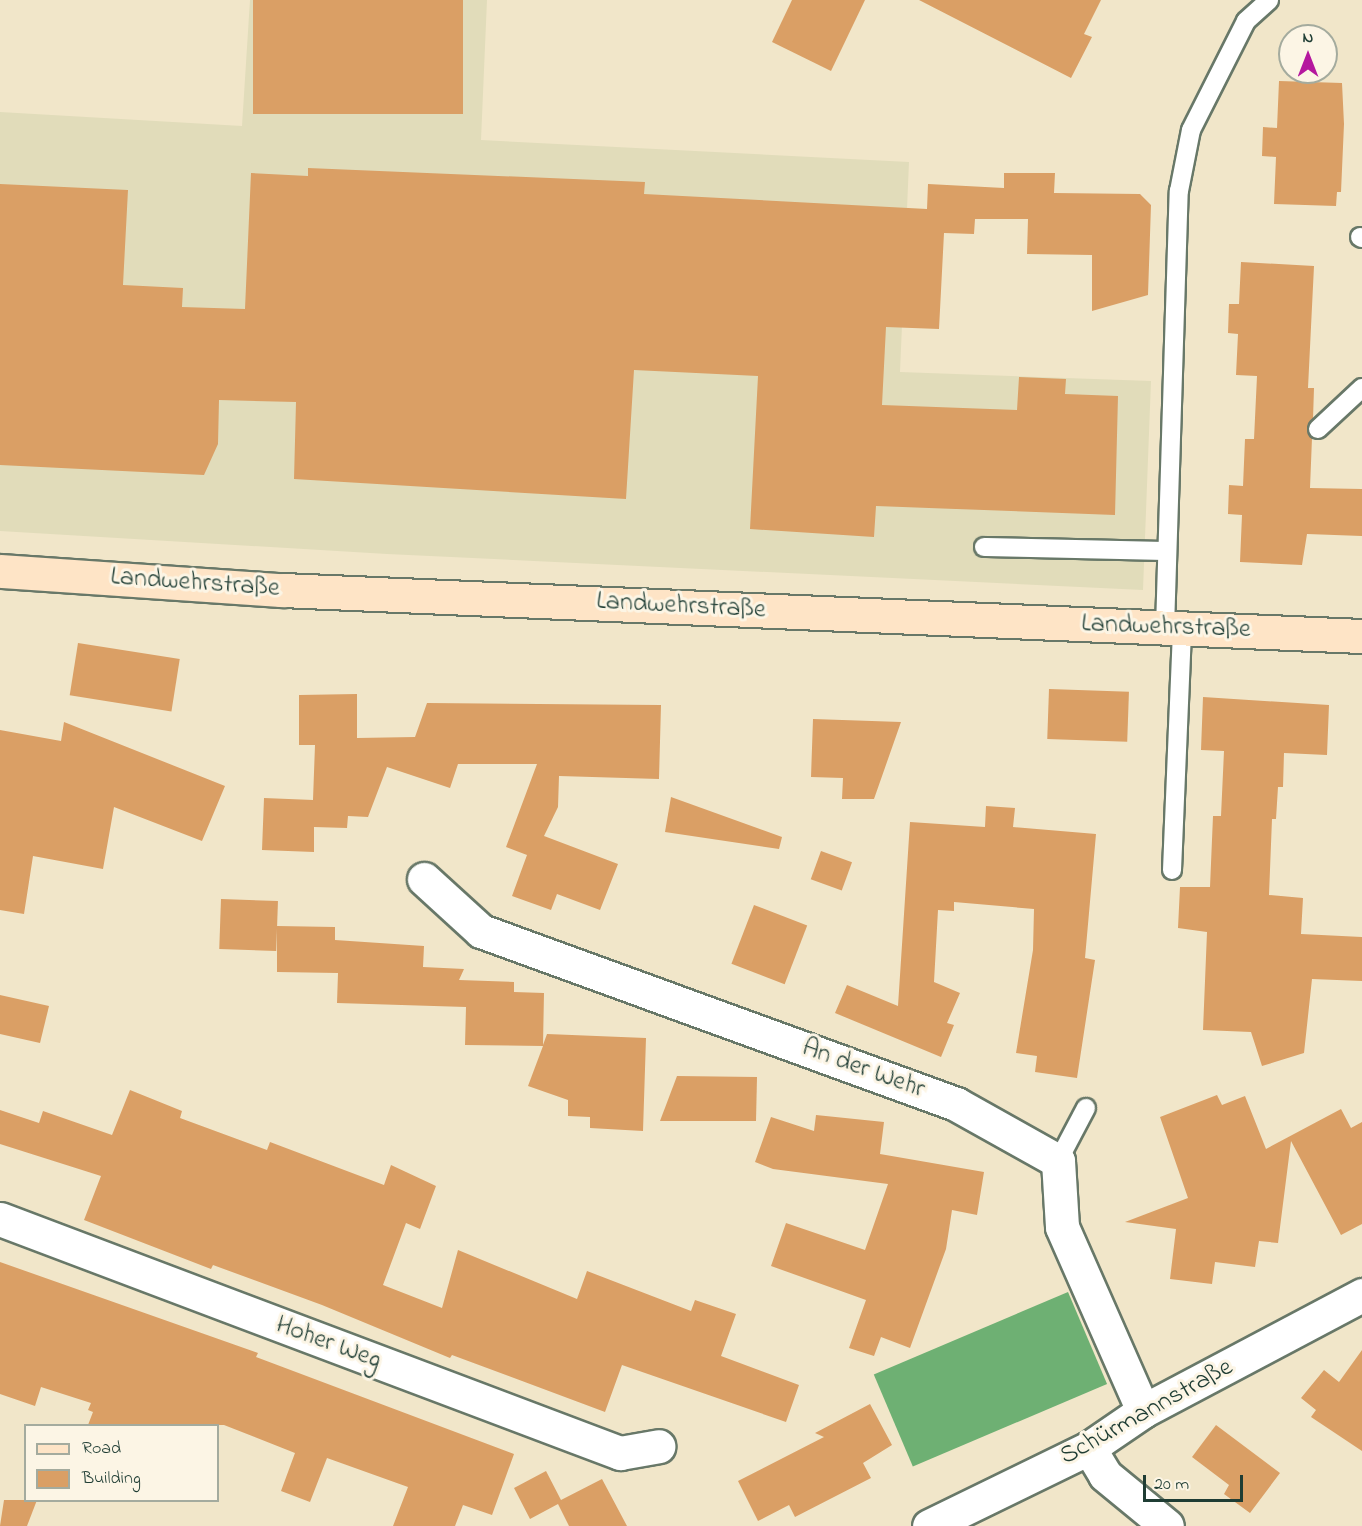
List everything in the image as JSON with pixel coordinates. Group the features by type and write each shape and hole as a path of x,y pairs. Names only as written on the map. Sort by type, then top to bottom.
{"street":[{"name":"Landwehrstraße","path":"0,571 294,590 1362,636"},
{"name":"An der Wehr","path":"424,879 481,931 956,1104 1058,1161"},
{"path":"1058,1161 1062,1227 1143,1411"},
{"name":"Hoher Weg","path":"0,1219 620,1453 658,1446"},
{"name":"Schürmannstraße","path":"929,1526 1089,1448 1143,1411 1362,1295"},
{"path":"1089,1448 1105,1474 1167,1526"}],"lane":[{"path":"1172,870 1173,629 1167,551 1179,191 1191,130 1246,21 1269,0"},
{"path":"1318,429 1362,388"},
{"path":"984,547 1167,551"},
{"path":"1058,1161 1086,1108"}],"shaded area":[{"path":"250,0 487,0 481,140 909,162 900,372 1151,381 1143,590 387,554 0,531 0,112 242,126"}],"green space":[{"path":"1068,1292 1107,1384 913,1466 874,1374"}],"building":[{"path":"253,0 463,0 463,114 253,114"},
{"path":"792,0 865,0 831,71 772,42"},
{"path":"919,0 1101,0 1084,34 1092,37 1071,78"},
{"path":"1342,83 1344,124 1341,192 1337,192 1336,206 1274,204 1276,157 1262,156 1263,127 1277,128 1279,84"},
{"path":"308,168 645,182 644,194 927,209 928,184 1004,188 1004,173 1055,173 1054,193 1140,194 1151,205 1148,295 1092,311 1092,255 1027,254 1028,219 975,219 974,234 944,233 939,329 886,327 882,405 1017,410 1019,377 1066,379 1065,394 1118,396 1115,515 876,506 874,537 750,529 758,376 634,370 626,499 294,479 296,402 219,400 218,444 204,475 0,465 0,184 128,190 123,285 183,288 182,307 245,309 251,173 308,176"},
{"path":"1241,262 1314,266 1308,388 1314,388 1313,419 1307,431 1312,438 1310,488 1362,489 1362,536 1307,534 1302,565 1240,562 1242,515 1228,514 1229,485 1243,486 1245,439 1254,439 1257,376 1236,375 1238,334 1228,333 1229,304 1239,304"},
{"path":"78,643 180,659 171,711 70,695"},
{"path":"1049,689 1129,692 1127,742 1047,739"},
{"path":"357,694 357,738 415,737 427,703 661,705 659,779 559,776 558,807 544,836 618,864 600,910 557,894 551,910 512,896 527,855 506,847 537,764 458,764 450,788 387,767 368,817 348,816 347,828 314,827 314,852 262,850 264,798 313,800 315,745 299,745 299,695"},
{"path":"1203,697 1329,705 1327,755 1284,753 1283,787 1278,787 1276,819 1272,819 1269,895 1303,898 1301,934 1362,937 1362,981 1312,979 1304,1053 1262,1066 1251,1032 1203,1030 1207,932 1178,928 1180,887 1210,887 1213,816 1221,816 1224,751 1201,750"},
{"path":"813,719 901,722 874,799 842,799 843,778 811,777"},
{"path":"64,722 225,786 202,841 114,807 103,869 33,856 24,914 0,910 0,730 61,741"},
{"path":"671,797 782,837 779,849 665,832"},
{"path":"986,806 1015,808 1013,827 1096,834 1085,958 1095,960 1077,1078 1035,1072 1037,1056 1016,1053 1033,950 1034,909 954,902 954,911 938,910 934,982 960,993 947,1023 954,1025 941,1057 835,1013 847,985 898,1006 910,822 985,827"},
{"path":"821,851 852,862 842,890 811,879"},
{"path":"221,899 278,901 276,951 219,949"},
{"path":"754,905 807,925 785,984 731,964"},
{"path":"277,926 335,927 335,940 424,946 423,967 464,969 459,980 514,982 514,992 544,993 543,1045 547,1034 646,1038 643,1131 590,1128 590,1117 568,1116 568,1100 528,1086 543,1046 465,1045 466,1007 337,1003 338,973 277,972"},
{"path":"0,995 49,1006 40,1043 0,1034"},
{"path":"677,1076 757,1077 756,1121 660,1121"},
{"path":"130,1090 182,1111 180,1118 267,1150 270,1142 384,1185 391,1165 436,1186 420,1229 406,1223 383,1285 442,1308 458,1250 577,1299 587,1271 691,1311 695,1300 736,1314 721,1356 799,1385 786,1422 622,1365 605,1412 452,1355 450,1358 322,1305 213,1265 211,1269 84,1220 101,1176 0,1144 0,1110 39,1123 43,1111 112,1135"},
{"path":"1217,1095 1222,1105 1245,1096 1266,1149 1341,1109 1351,1128 1362,1122 1362,1224 1341,1235 1291,1141 1278,1243 1259,1241 1255,1267 1215,1262 1212,1284 1170,1279 1176,1229 1125,1222 1188,1198 1160,1117"},
{"path":"816,1115 884,1122 880,1154 984,1172 977,1215 952,1210 946,1249 910,1348 881,1337 874,1356 849,1348 866,1300 771,1266 786,1223 865,1250 888,1184 773,1169 755,1162 771,1117 814,1131"},
{"path":"0,1262 258,1353 256,1357 514,1454 492,1515 463,1505 455,1526 393,1526 408,1487 327,1458 310,1502 281,1491 295,1453 224,1425 88,1424 93,1412 88,1410 91,1403 41,1387 35,1406 0,1394"},
{"path":"1362,1350 1362,1451 1311,1417 1316,1410 1301,1398 1324,1370 1339,1382"},
{"path":"870,1404 892,1445 863,1463 871,1478 795,1517 789,1505 758,1521 738,1481 824,1437 815,1433"},
{"path":"1216,1425 1280,1473 1250,1513 1224,1494 1229,1485 1192,1457"},
{"path":"546,1471 561,1500 602,1479 627,1526 569,1526 558,1504 530,1519 514,1488"},
{"path":"4,1500 36,1502 27,1526 0,1526"}]}
